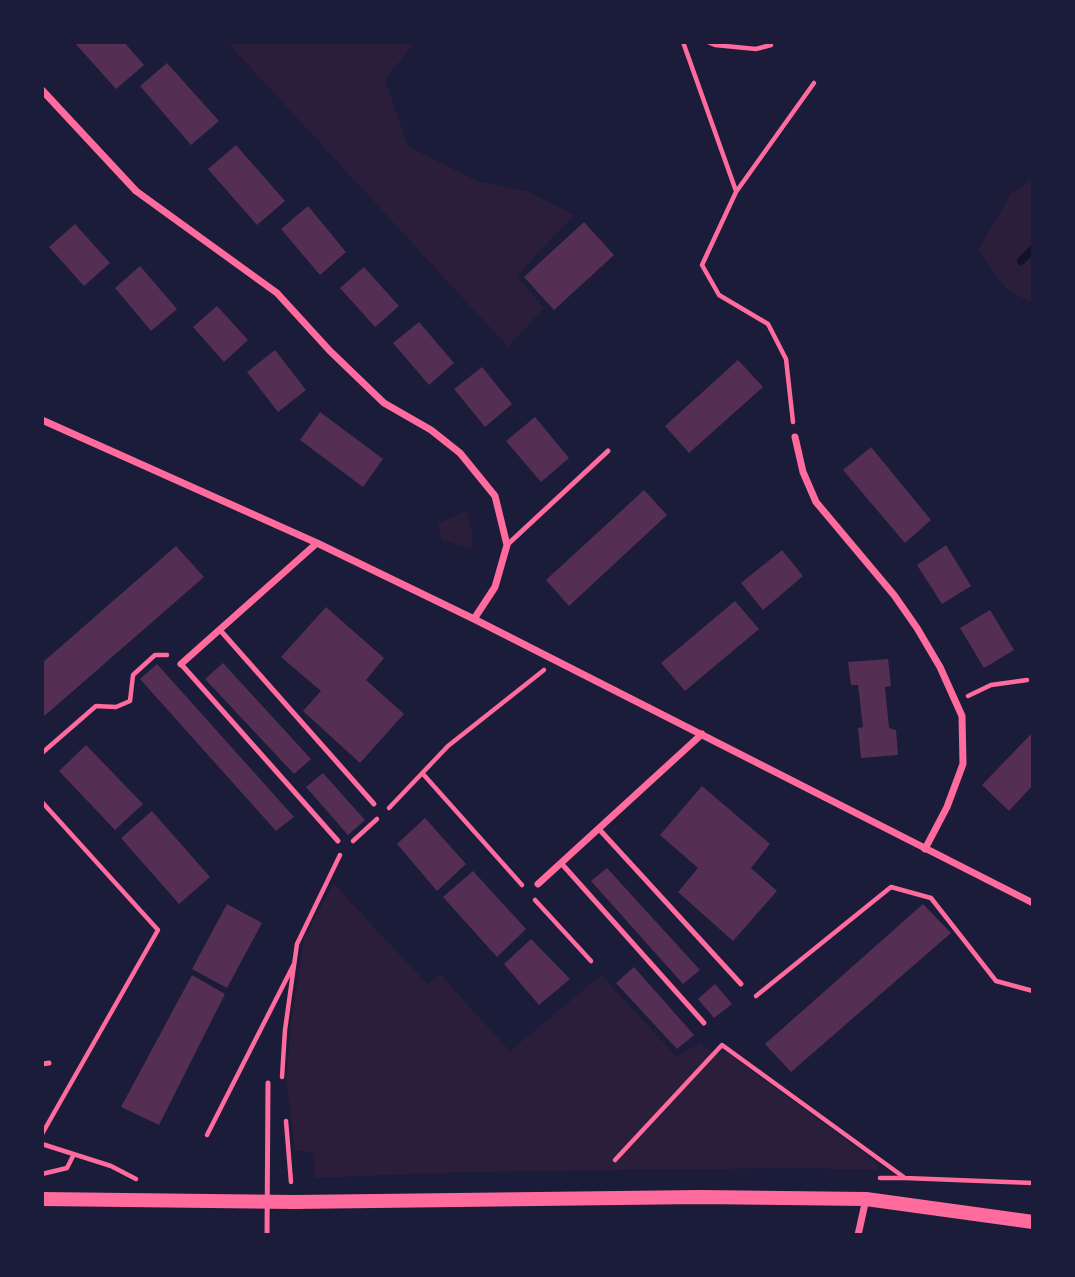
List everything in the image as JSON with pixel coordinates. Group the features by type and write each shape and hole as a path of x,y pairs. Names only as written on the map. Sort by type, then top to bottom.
{"main road":[{"path":"42,1199 268,1202 700,1197 866,1199 1033,1222"}],"street":[{"path":"42,90 136,191 277,293 330,351 384,403 431,430 460,453 495,496 507,545 495,587 474,620"},
{"path":"42,420 317,544 474,620 1033,903"},
{"path":"795,437 803,472 816,502 894,595 935,657 962,716 963,764 947,807 925,849"},
{"path":"181,664 317,544"},
{"path":"538,884 702,734"},
{"path":"859,1235 866,1199"}],"lane":[{"path":"507,545 608,451"},
{"path":"220,630 374,804"},
{"path":"181,664 338,841"},
{"path":"598,828 741,984"},
{"path":"561,863 704,1023"},
{"path":"42,1064 50,1063"},
{"path":"267,1235 268,1083"}],"path":[{"path":"683,42 736,192"},
{"path":"708,42 755,49 771,45"},
{"path":"795,437 786,359 768,324 719,295 702,265 736,192 814,83"},
{"path":"42,753 96,706 116,707 130,701 133,675 155,655 172,654 181,664"},
{"path":"351,842 423,774 448,746 531,683 555,660"},
{"path":"956,700 991,685 1027,680"},
{"path":"423,774 525,889"},
{"path":"42,802 158,930 42,1134"},
{"path":"283,1087 285,1030 297,944 341,852"},
{"path":"756,996 891,887 931,898 996,981 1033,991"},
{"path":"535,899 591,961"},
{"path":"207,1135 295,961"},
{"path":"615,1160 722,1045 905,1178"},
{"path":"286,1119 293,1202"},
{"path":"42,1144 111,1166 145,1183"},
{"path":"42,1174 67,1168 74,1154"},
{"path":"879,1178 1033,1183"}],"shaded area":[{"path":"227,42 415,42 385,80 408,146 477,181 527,191 575,215 517,275 544,308 508,347"},
{"path":"1033,178 1033,303 1007,290 978,250 1011,194"},
{"path":"467,511 473,534 471,549 442,540 438,523"},
{"path":"333,883 428,985 440,974 510,1051 601,975 676,1056 701,1043 714,1053 728,1053 877,1163 879,1170 801,1168 467,1172 315,1178 313,1153 295,1150 286,1081 291,1024 304,939"}],"building":[{"path":"74,42 124,42 144,65 116,89"},
{"path":"167,63 219,121 191,145 140,86"},
{"path":"236,145 285,201 257,225 208,169"},
{"path":"308,206 346,252 320,275 281,229"},
{"path":"584,222 614,255 554,310 524,277"},
{"path":"75,224 110,263 84,286 49,247"},
{"path":"140,266 177,309 151,331 115,288"},
{"path":"364,267 399,306 375,327 340,288"},
{"path":"217,306 248,340 224,362 193,327"},
{"path":"419,322 454,363 429,385 393,343"},
{"path":"275,350 306,390 278,412 247,372"},
{"path":"738,360 763,387 689,453 665,426"},
{"path":"482,367 512,404 485,427 454,389"},
{"path":"320,412 383,459 363,487 300,440"},
{"path":"535,417 569,458 541,482 506,441"},
{"path":"871,447 931,520 905,543 843,470"},
{"path":"644,490 667,515 569,606 546,580"},
{"path":"946,545 971,586 942,604 917,565"},
{"path":"176,546 204,577 42,718 42,663"},
{"path":"782,550 803,576 763,610 741,583"},
{"path":"735,601 759,629 685,691 661,663"},
{"path":"326,607 384,658 366,680 404,714 360,763 303,711 321,691 281,657"},
{"path":"990,610 1014,650 984,668 960,628"},
{"path":"888,659 891,686 885,687 889,728 896,730 898,755 861,758 858,728 863,727 858,685 851,685 848,662"},
{"path":"223,663 311,759 294,774 205,679"},
{"path":"157,664 294,817 276,831 140,679"},
{"path":"1033,732 1033,785 1009,811 982,785"},
{"path":"86,745 143,804 115,830 59,771"},
{"path":"323,773 365,820 348,835 306,787"},
{"path":"702,786 770,844 751,868 777,891 733,941 678,892 698,868 660,835"},
{"path":"152,811 210,877 179,904 121,838"},
{"path":"425,818 466,864 437,891 397,844"},
{"path":"607,868 700,970 683,984 591,881"},
{"path":"473,871 526,929 497,957 443,897"},
{"path":"227,904 262,923 227,988 192,969"},
{"path":"923,904 951,933 791,1072 765,1044"},
{"path":"531,939 570,979 539,1005 504,964"},
{"path":"634,967 694,1035 677,1049 616,983"},
{"path":"192,975 225,994 159,1125 121,1107"},
{"path":"715,984 732,1004 714,1018 698,999"}],"waterway":[{"path":"1021,261 1033,249"}]}
